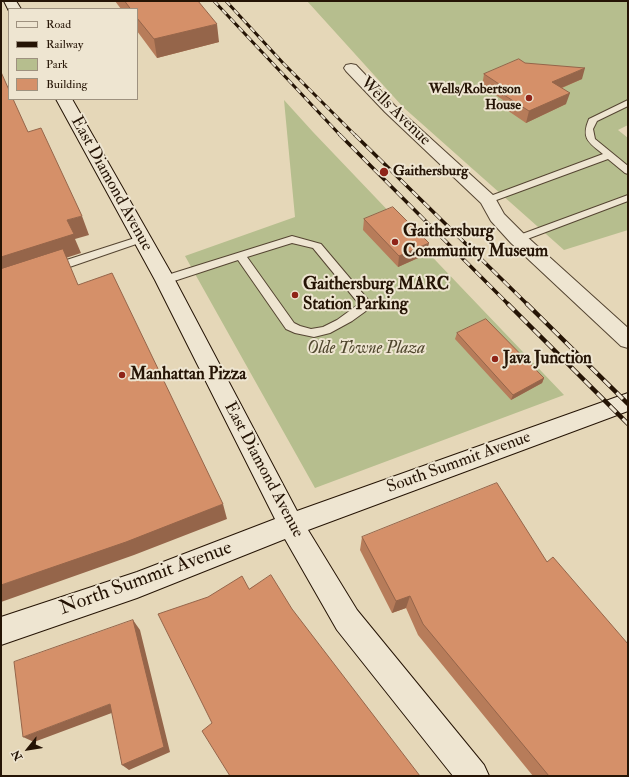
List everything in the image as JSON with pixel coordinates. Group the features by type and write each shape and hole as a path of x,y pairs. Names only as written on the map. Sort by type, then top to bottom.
{"street":[{"name":"Wells Avenue","path":"351,68 390,109 488,200 497,217 518,239 628,340"},
{"name":"East Diamond Avenue","path":"65,100 165,280 291,525 347,620 473,776"},
{"name":"South Summit Avenue","path":"291,525 628,402"},
{"name":"North Summit Avenue","path":"1,632 137,585 291,525"}],"lane":[{"path":"628,103 593,119 589,129 591,140 628,171"},
{"path":"488,200 609,155"},
{"path":"518,239 628,198"},
{"path":"45,271 141,239"},
{"path":"165,280 292,239 317,246 366,305 353,316 332,327 316,333 301,331 290,326 241,256"}],"green space":[{"path":"307,1 628,1 628,125 618,130 628,138 628,230 564,250 403,107"},
{"name":"Olde Towne Plaza","path":"284,100 564,395 315,488 185,256 295,217"}],"building":[{"path":"125,1 198,1 217,24 154,39 138,19 138,8 130,8"},
{"path":"519,59 525,63 585,68 552,82 570,93 529,111 504,95 511,92 484,74"},
{"path":"1,72 8,88 8,100 13,100 28,132 41,128 82,216 67,220 74,234 1,257"},
{"path":"393,207 429,243 399,256 364,219"},
{"path":"63,249 78,285 112,273 223,504 126,542 1,585 1,269"},
{"name":"Java Junction","path":"486,319 544,378 513,395 457,333"},
{"path":"497,483 547,562 553,557 628,644 628,776 549,776 423,624 410,596 396,601 362,537"},
{"path":"271,575 292,609 420,776 230,776 202,731 212,723 158,614 208,597 242,576 249,589"},
{"path":"133,620 164,747 122,765 110,704 23,737 14,662"}],"railway":[{"path":"214,1 341,136"},
{"path":"226,1 283,63 355,135"},
{"path":"340,135 509,305"},
{"path":"355,135 528,305"},
{"path":"527,304 628,404"},
{"path":"509,305 628,424"}],"place":[{"name":"Wells/Robertson House","path":"529,98"},
{"name":"Gaithersburg","path":"384,172"},
{"name":"Gaithersburg Community Museum","path":"395,242"},
{"name":"Gaithersburg MARC Station Parking","path":"295,295"},
{"name":"Java Junction","path":"495,359"},
{"name":"Manhattan Pizza","path":"122,375"}]}
